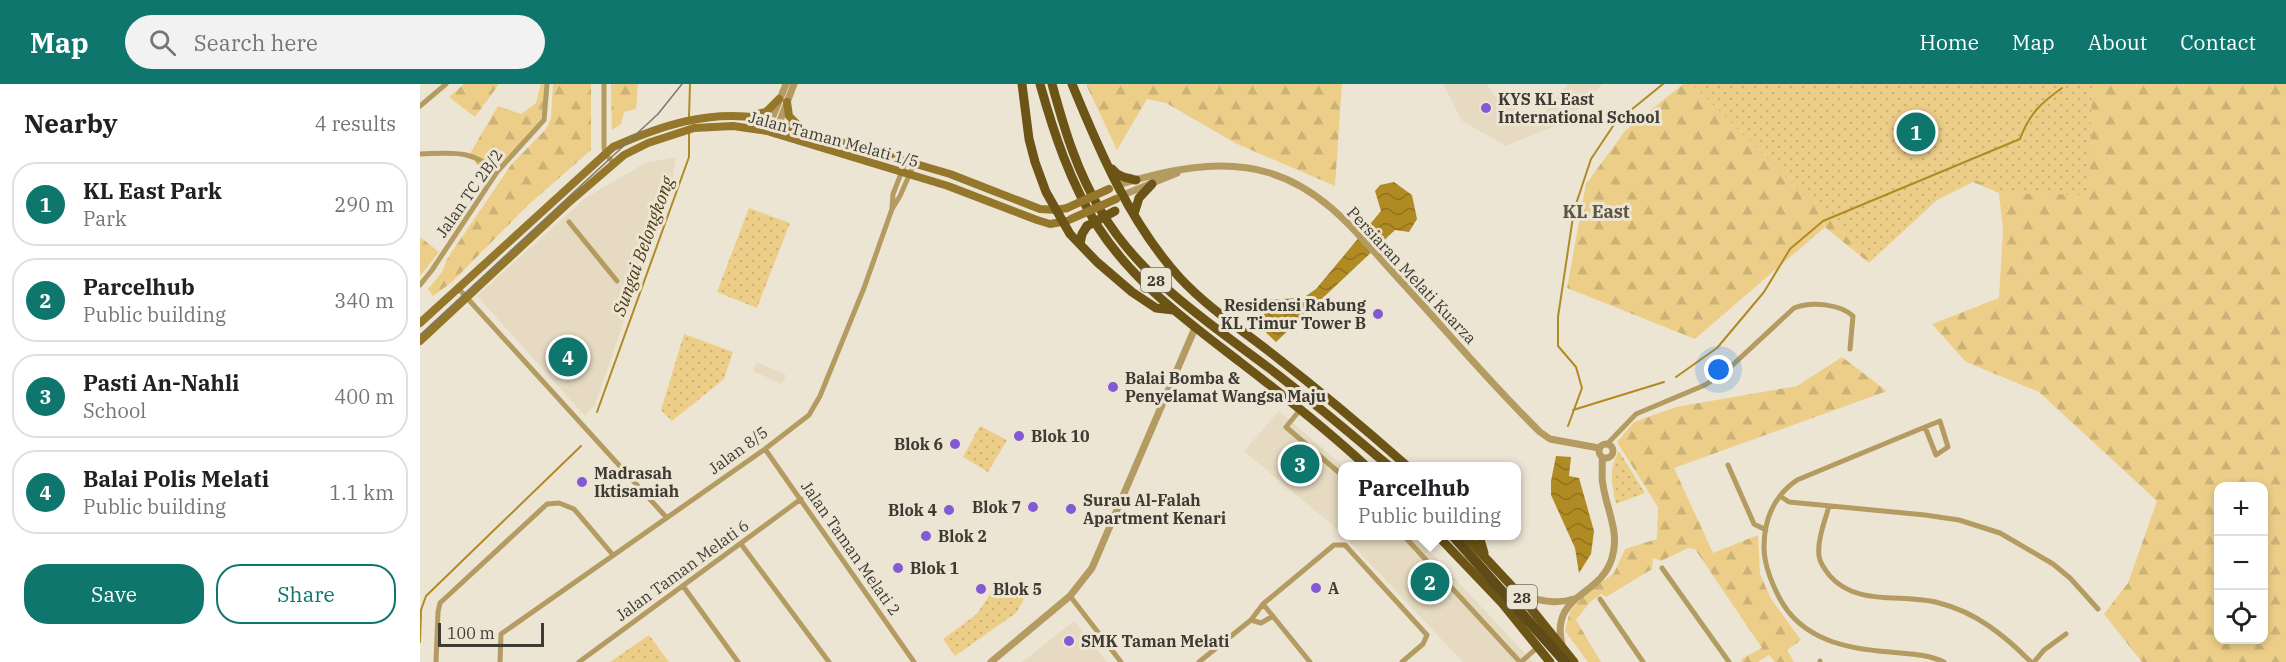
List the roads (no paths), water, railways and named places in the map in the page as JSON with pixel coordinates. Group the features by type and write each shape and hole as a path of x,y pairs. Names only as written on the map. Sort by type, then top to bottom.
{"highway":[{"path":"1022,84 1029,138 1035,162 1046,192 1056,210 1067,220 1070,234 1097,262 1132,292 1156,308 1173,310"},
{"name":"28","path":"1040,84 1064,162 1077,189 1098,227 1138,277 1173,310 1300,410 1361,462"},
{"name":"28","path":"1052,84 1075,158 1101,212 1146,270 1181,302 1325,412 1384,462"},
{"path":"1072,84 1105,159 1114,188 1160,254 1197,296 1350,416 1402,462"},
{"path":"1105,159 1115,173 1136,180"},
{"path":"1136,217 1139,198 1152,184"},
{"path":"1080,244 1087,226 1115,211 1122,211 1136,217"},
{"name":"28","path":"1442,540 1502,603 1550,662"},
{"path":"1457,540 1565,662"},
{"name":"28","path":"1470,540 1521,596 1574,662"},
{"path":"1480,540 1484,555"}],"main road":[{"path":"746,116 766,112 783,101 789,116 804,131"},
{"name":"Jalan Taman Melati 1/5","path":"420,323 598,160 607,148 687,120 746,116 775,122 950,174 1040,209 1067,208 1114,188"},
{"name":"Jalan Taman Melati 1/5","path":"420,341 624,155 648,143 694,128 734,126 771,133 907,172 1050,224 1067,220 1119,197"},
{"path":"1050,224 1070,234"}],"street":[{"path":"420,106 446,84"},
{"name":"Jalan TC 2B/2","path":"420,285 497,172 544,120 547,84"},
{"path":"604,84 607,148 614,163"},
{"path":"771,133 783,101 786,84"},
{"path":"783,101 794,84"},
{"path":"420,154 464,153 484,160 497,172"},
{"name":"Jalan 8/5","path":"500,662 501,634 667,518 808,415 820,396 864,288 892,209 893,194 910,163"},
{"name":"Persiaran Melati Kuarza","path":"1114,188 1136,180 1182,170 1221,166 1268,172 1314,193 1356,232 1540,432 1550,439 1599,448"},
{"name":"Persiaran Melati Kuarza","path":"1119,197 1182,170"},
{"path":"569,222 617,281"},
{"path":"458,288 667,518"},
{"path":"1562,647 1559,633 1560,618 1577,598 1602,575 1612,556 1615,532 1602,482 1602,457 1599,454 1599,448 1604,443 1608,443 1636,414 1705,385 1724,373 1794,308 1804,304 1844,308 1853,316 1850,349"},
{"path":"990,662 1070,596 1092,568 1195,328"},
{"path":"1300,410 1286,427 1338,472"},
{"path":"1925,427 1936,454 1948,447 1940,421 1925,427 1797,480 1785,488 1771,511 1764,529 1764,558 1783,605 1810,632 1847,647 1929,656 1944,662"},
{"path":"1602,457 1610,457 1613,453 1612,446 1608,443"},
{"name":"Jalan Taman Melati 2","path":"765,448 914,662"},
{"path":"1728,465 1754,524 1764,529"},
{"path":"1780,496 1789,502 1959,520 2000,533 2053,564 2070,578 2098,609"},
{"name":"Jalan Taman Melati 6","path":"579,662 801,500"},
{"path":"436,662 440,603 547,504 560,503 574,509 613,555"},
{"path":"1829,506 1819,545 1819,558 1825,570 1846,591 1861,595 1938,602 1962,611 2008,639 2032,662 2066,634"},
{"path":"1408,540 1520,662 1538,647"},
{"path":"741,543 829,662"},
{"path":"1199,662 1251,620 1263,604 1334,545 1345,545 1427,634 1423,644 1402,662"},
{"path":"1662,568 1729,662"},
{"path":"683,586 738,662"},
{"path":"1070,596 1121,662"},
{"path":"1521,596 1562,603 1577,598"},
{"path":"1600,599 1643,662"},
{"path":"1263,604 1310,662"},
{"path":"1251,620 1261,623 1273,616"}],"water":[{"path":"1394,182 1412,195 1417,219 1409,232 1395,230 1276,342 1252,319 1255,300 1303,298 1316,289 1381,211 1375,191 1380,185"},
{"path":"1556,456 1571,457 1569,476 1579,478 1594,531 1591,554 1579,573 1575,548 1551,495"}],"waterway":[{"name":"Sungai Belongkong","path":"689,117 690,84"},
{"path":"1568,426 1582,388 1576,367 1558,346 1558,317 1574,210 1591,159 1615,123 1663,84"},
{"path":"1676,377 1717,348 1764,292 1790,249 1823,221 2020,139 2036,110 2062,88"},
{"name":"Sungai Belongkong","path":"597,412 689,157 689,132"},
{"path":"1573,410 1664,382"},
{"name":"Sungai Belongkong","path":"420,642 421,610 426,596 581,446"}],"tram line":[{"path":"420,335 658,114 682,84"}],"place":[{"name":"KYS KL East International School","path":"1486,108"},
{"name":"KL East Park","path":"1916,132"},
{"name":"Residensi Rabung KL Timur Tower B","path":"1378,314"},
{"name":"Balai Polis Melati","path":"568,357"},
{"name":"Balai Bomba & Penyelamat Wangsa Maju","path":"1113,387"},
{"name":"Blok 10","path":"1019,436"},
{"name":"Blok 6","path":"955,444"},
{"name":"Pasti An-Nahli","path":"1300,464"},
{"name":"Madrasah Iktisamiah","path":"582,482"},
{"name":"Blok 7","path":"1033,507"},
{"name":"Surau Al-Falah Apartment Kenari","path":"1071,509"},
{"name":"Blok 4","path":"949,510"},
{"name":"Blok 2","path":"926,536"},
{"name":"Blok 1","path":"898,568"},
{"name":"Parcelhub","path":"1430,582"},
{"name":"A","path":"1316,588"},
{"name":"Blok 5","path":"981,589"},
{"name":"SMK Taman Melati","path":"1069,641"}],"district":[{"name":"KL East","path":"1596,211"}]}
